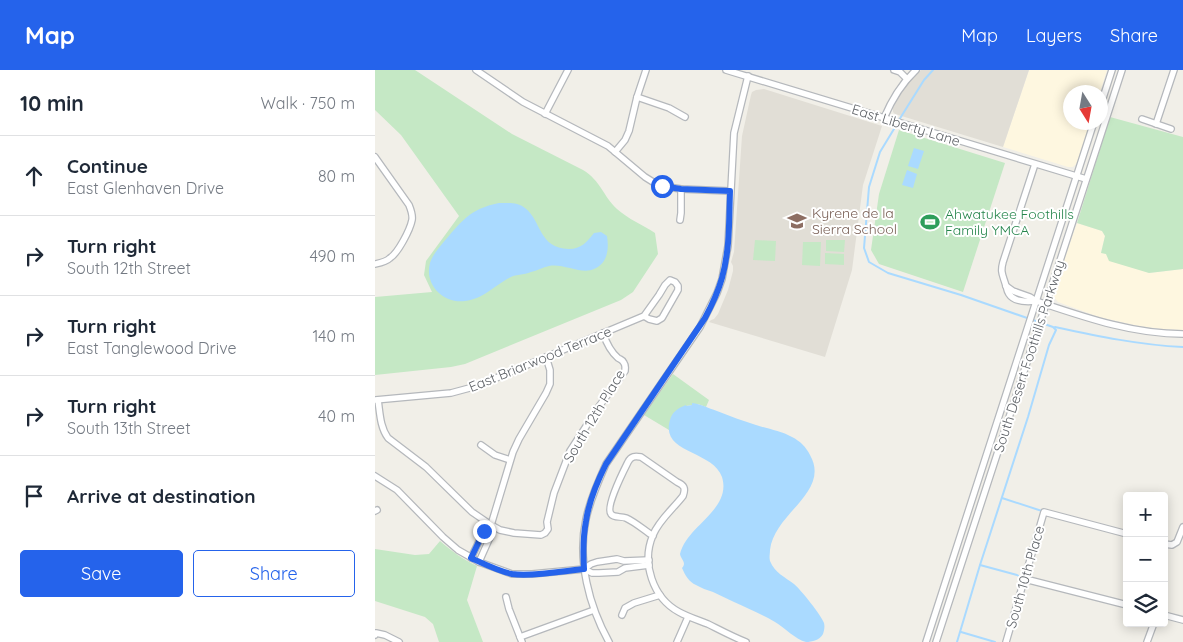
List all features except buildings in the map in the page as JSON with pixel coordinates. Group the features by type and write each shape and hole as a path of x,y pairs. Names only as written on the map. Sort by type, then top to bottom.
{"street":[{"path":"545,114 568,70"},
{"path":"615,152 625,140 629,130 646,70"},
{"name":"East Liberty Lane","path":"726,70 1086,179"},
{"path":"893,70 900,72 907,79"},
{"path":"887,119 896,93 916,70"},
{"path":"1107,85 1112,70"},
{"name":"South Desert Foothills Parkway","path":"936,642 1122,70"},
{"path":"1156,124 1174,70"},
{"path":"480,71 523,102 608,146 653,182 662,186 681,189 730,191"},
{"path":"609,642 594,610 584,569 583,547 586,520 595,486 606,464 699,327 717,293 727,255 734,133 748,76"},
{"path":"637,97 669,108 685,117"},
{"path":"1142,119 1171,129"},
{"name":"South Desert Foothills Parkway","path":"926,642 1091,130"},
{"path":"375,158 409,205 412,214 411,223 395,254 385,262 375,264"},
{"path":"1035,164 1001,268 1006,286 1016,296 1030,297 1036,301 1083,317 1123,328 1150,333 1183,334"},
{"path":"680,220 681,189"},
{"name":"East Briarwood Terrace","path":"377,400 465,390 522,368 644,316 665,285 670,280 675,282 678,290 662,318 657,321 644,316"},
{"name":"South 12th Place","path":"491,525 500,530 514,533 541,535 548,528 547,522 554,493 570,452 625,371 623,361 612,351 603,333"},
{"path":"479,562 491,535 491,525 510,460 519,438 550,384 550,370 546,358"},
{"path":"377,400 385,433 426,467 472,512 491,525"},
{"path":"481,445 495,455 510,460"},
{"path":"653,536 625,518 613,516 609,512 611,500 627,462 635,456 641,457 682,484 685,488 683,496 658,526 650,544 649,563 652,580 660,595 679,612 739,641 746,642"},
{"path":"984,460 994,462"},
{"path":"375,476 397,490 443,538 458,550 479,562 512,574 584,569 591,564 617,559 624,562 649,563"},
{"name":"South 10th Place","path":"1006,642 1044,512 1123,533"},
{"path":"471,558 484,531 491,525"},
{"path":"1168,545 1173,546 1177,542 1183,527"},
{"path":"480,539 488,543"},
{"path":"608,561 609,572"},
{"path":"584,569 592,573 617,572 625,568 649,563"},
{"path":"1025,579 1123,604"},
{"path":"621,615 625,608 634,603 660,595"},
{"path":"506,597 521,639 594,610"},
{"path":"1168,616 1183,620"},
{"path":"677,642 689,617"},
{"path":"1147,642 1153,627"},
{"path":"375,634 385,635 399,642"}],"shaded area":[{"path":"921,70 1029,70 1003,147 895,114 893,107 903,89"},
{"path":"1029,70 1107,70 1102,85 1063,85 1063,130 1088,130 1077,163 1073,167 1003,147"},
{"name":"Kyrene de la Sierra School","path":"764,89 882,126 863,185 852,270 825,357 709,322 718,314 728,290 733,271 731,262 734,252 742,136 752,92"},
{"path":"1077,223 1102,231 1105,236 1101,252 1149,273 1183,269 1183,330 1139,326 1099,317 1058,302 1052,295"}],"green space":[{"path":"375,70 415,70 512,134 589,174 621,213 655,233 658,254 633,292 621,300 465,364 375,375 375,297 432,292 424,275 426,261 459,216 401,135 375,110"},
{"path":"1110,117 1183,137 1183,269 1149,273 1109,261 1106,254 1101,253 1105,236 1102,231 1077,223 1106,130 1108,130"},
{"name":"Ahwatukee Foothills Family YMCA","path":"899,130 1005,163 963,292 879,264 871,250 879,194"},
{"path":"755,240 776,241 775,261 753,260"},
{"path":"826,240 845,240 844,252 826,251"},
{"path":"803,242 821,242 820,266 802,265"},
{"path":"825,253 844,254 844,265 825,264"},
{"path":"673,374 709,400 706,407 698,404 686,406 672,416 669,430 644,415"},
{"path":"440,541 457,555 477,566 467,600 483,642 439,642 433,624 425,617 375,601 375,549 415,555 429,554"}],"water":[{"path":"914,148 924,151 918,169 908,166"},
{"path":"907,170 917,174 913,188 902,185"},
{"path":"499,203 516,204 525,208 531,213 546,239 551,244 559,247 577,248 594,233 601,232 607,236 608,246 605,259 594,269 584,271 554,266 514,276 471,300 457,301 443,296 437,291 430,279 430,263 433,255 466,217 480,209"},
{"path":"692,403 788,435 807,449 814,468 813,480 808,492 781,525 774,537 770,550 770,561 775,569 797,587 822,619 824,630 822,636 818,639 808,642 802,641 770,619 694,584 684,573 682,568 684,563 680,554 684,544 715,508 721,499 723,489 722,477 717,468 709,461 680,446 673,439 669,431 670,420 674,413 683,406 692,405"}],"waterway":[{"path":"899,120 924,80 933,70"},
{"path":"897,124 880,152 869,187 864,248 869,262 888,273 961,295 1053,327 1056,330 1049,345 957,642"},
{"path":"1055,327 1102,337 1183,347"},
{"path":"1002,498 1042,511"},
{"path":"980,565 1022,578"},
{"path":"961,632 995,642"}],"place":[{"name":"Kyrene de la Sierra School","path":"797,221"},
{"name":"Ahwatukee Foothills Family YMCA","path":"930,222"}],"route":[{"path":"484,531 471,558 488,566 512,574 584,569 583,547 586,520 595,486 606,464 705,318 722,279 728,246 730,191 681,189 662,186"}]}
